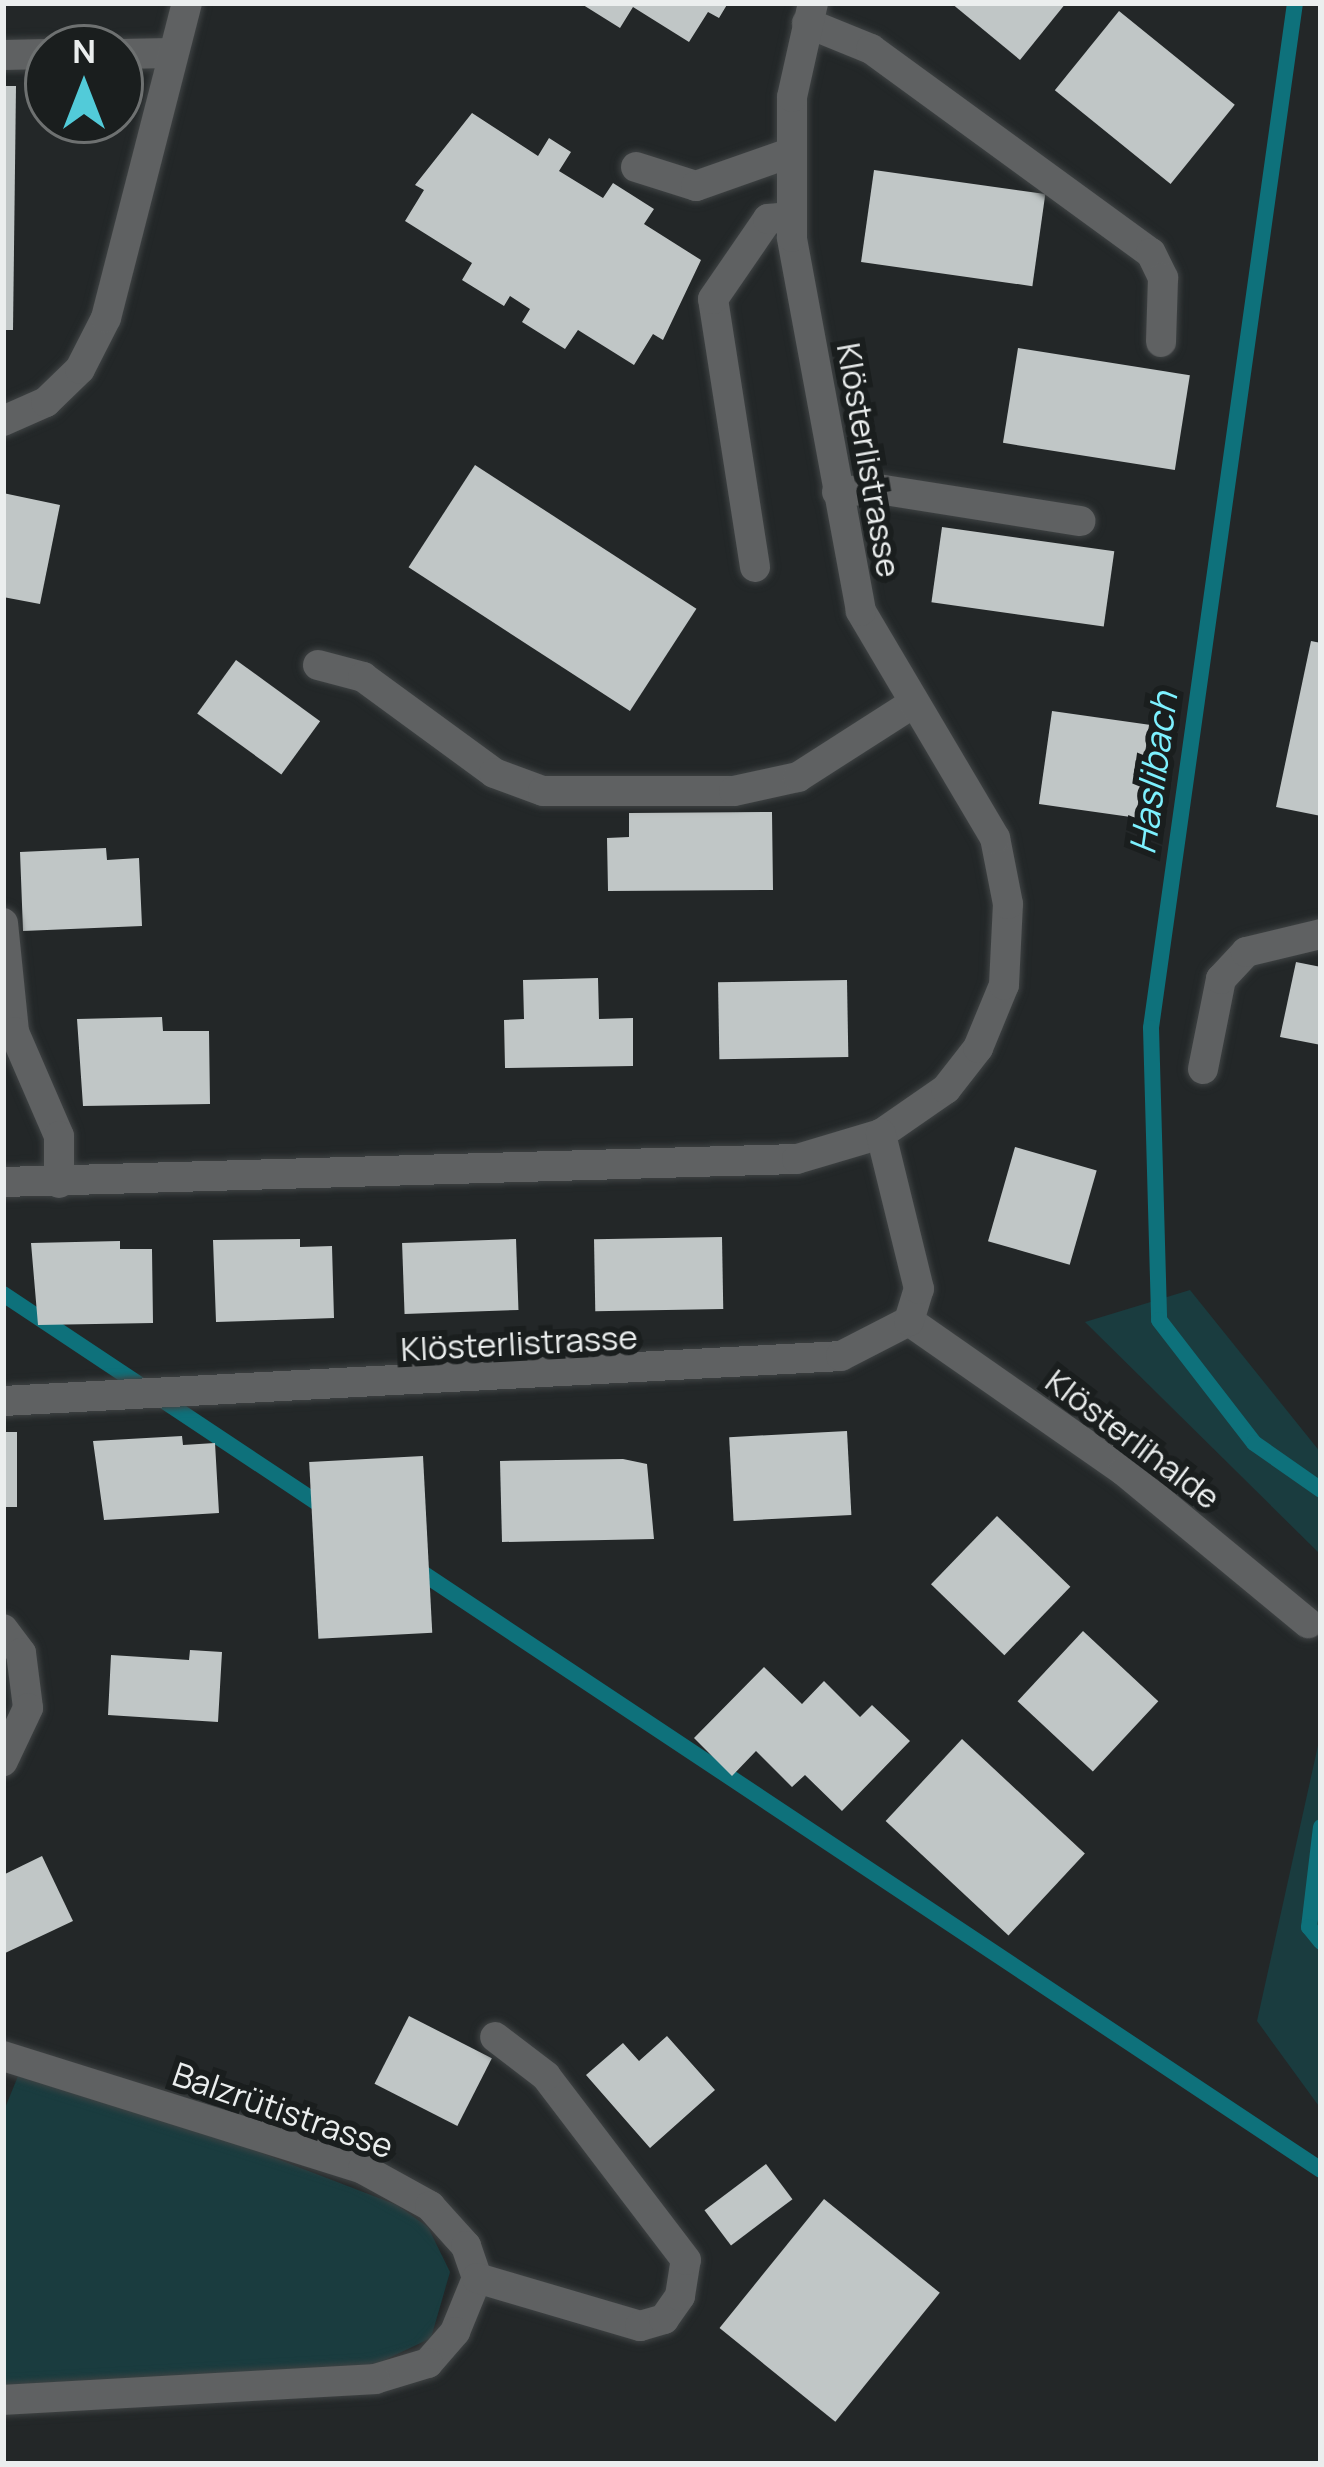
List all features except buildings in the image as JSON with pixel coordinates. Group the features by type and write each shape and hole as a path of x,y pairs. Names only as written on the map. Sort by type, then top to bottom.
{"street":[{"path":"3,421 46,402 80,369 106,318 171,53 188,3"},
{"path":"810,13 871,49 1151,254 1162,278 1161,342"},
{"name":"Klösterlistrasse","path":"3,1182 772,1162 881,1135 946,1089 978,1048 1004,985 1008,904 995,838 861,611 791,217 787,154 810,13"},
{"path":"144,54 171,53"},
{"path":"636,166 696,185 787,154"},
{"path":"754,567 713,299 767,219 791,217"},
{"path":"838,492 878,489 1080,520"},
{"path":"318,665 363,677 494,773 543,791 734,791 798,777 912,704"},
{"path":"3,922 14,1032 59,1136 59,1184"},
{"path":"1203,1069 1221,979 1246,952 1321,934"},
{"path":"881,1135 915,1243 919,1289 909,1321"},
{"name":"Klösterlistrasse","path":"3,1400 735,1366 841,1356 909,1321"},
{"name":"Klösterlihalde","path":"909,1321 1124,1471 1308,1622"},
{"path":"3,1629 21,1653 28,1708 3,1761"},
{"path":"3,2399 375,2379 428,2363 455,2332 476,2278 640,2326 672,2308 686,2260 546,2076 495,2037"},
{"name":"Balzrütistrasse","path":"3,2056 363,2170 430,2206 466,2246 476,2278"}],"shaded area":[{"path":"1190,1290 1321,1453 1321,1555 1085,1322"},
{"path":"1321,1732 1321,2109 1257,2021"},
{"path":"18,2076 173,2119 397,2205 428,2227 450,2272 431,2338 366,2369 3,2391 3,2113"}],"waterway":[{"name":"Haslibach","path":"1295,3 1151,1028 1159,1320 1254,1443 1321,1490"},
{"path":"3,1294 326,1509"},
{"path":"412,1566 1321,2170"},
{"name":"Haslibach","path":"1321,1827 1309,1927 1321,1942"}]}
